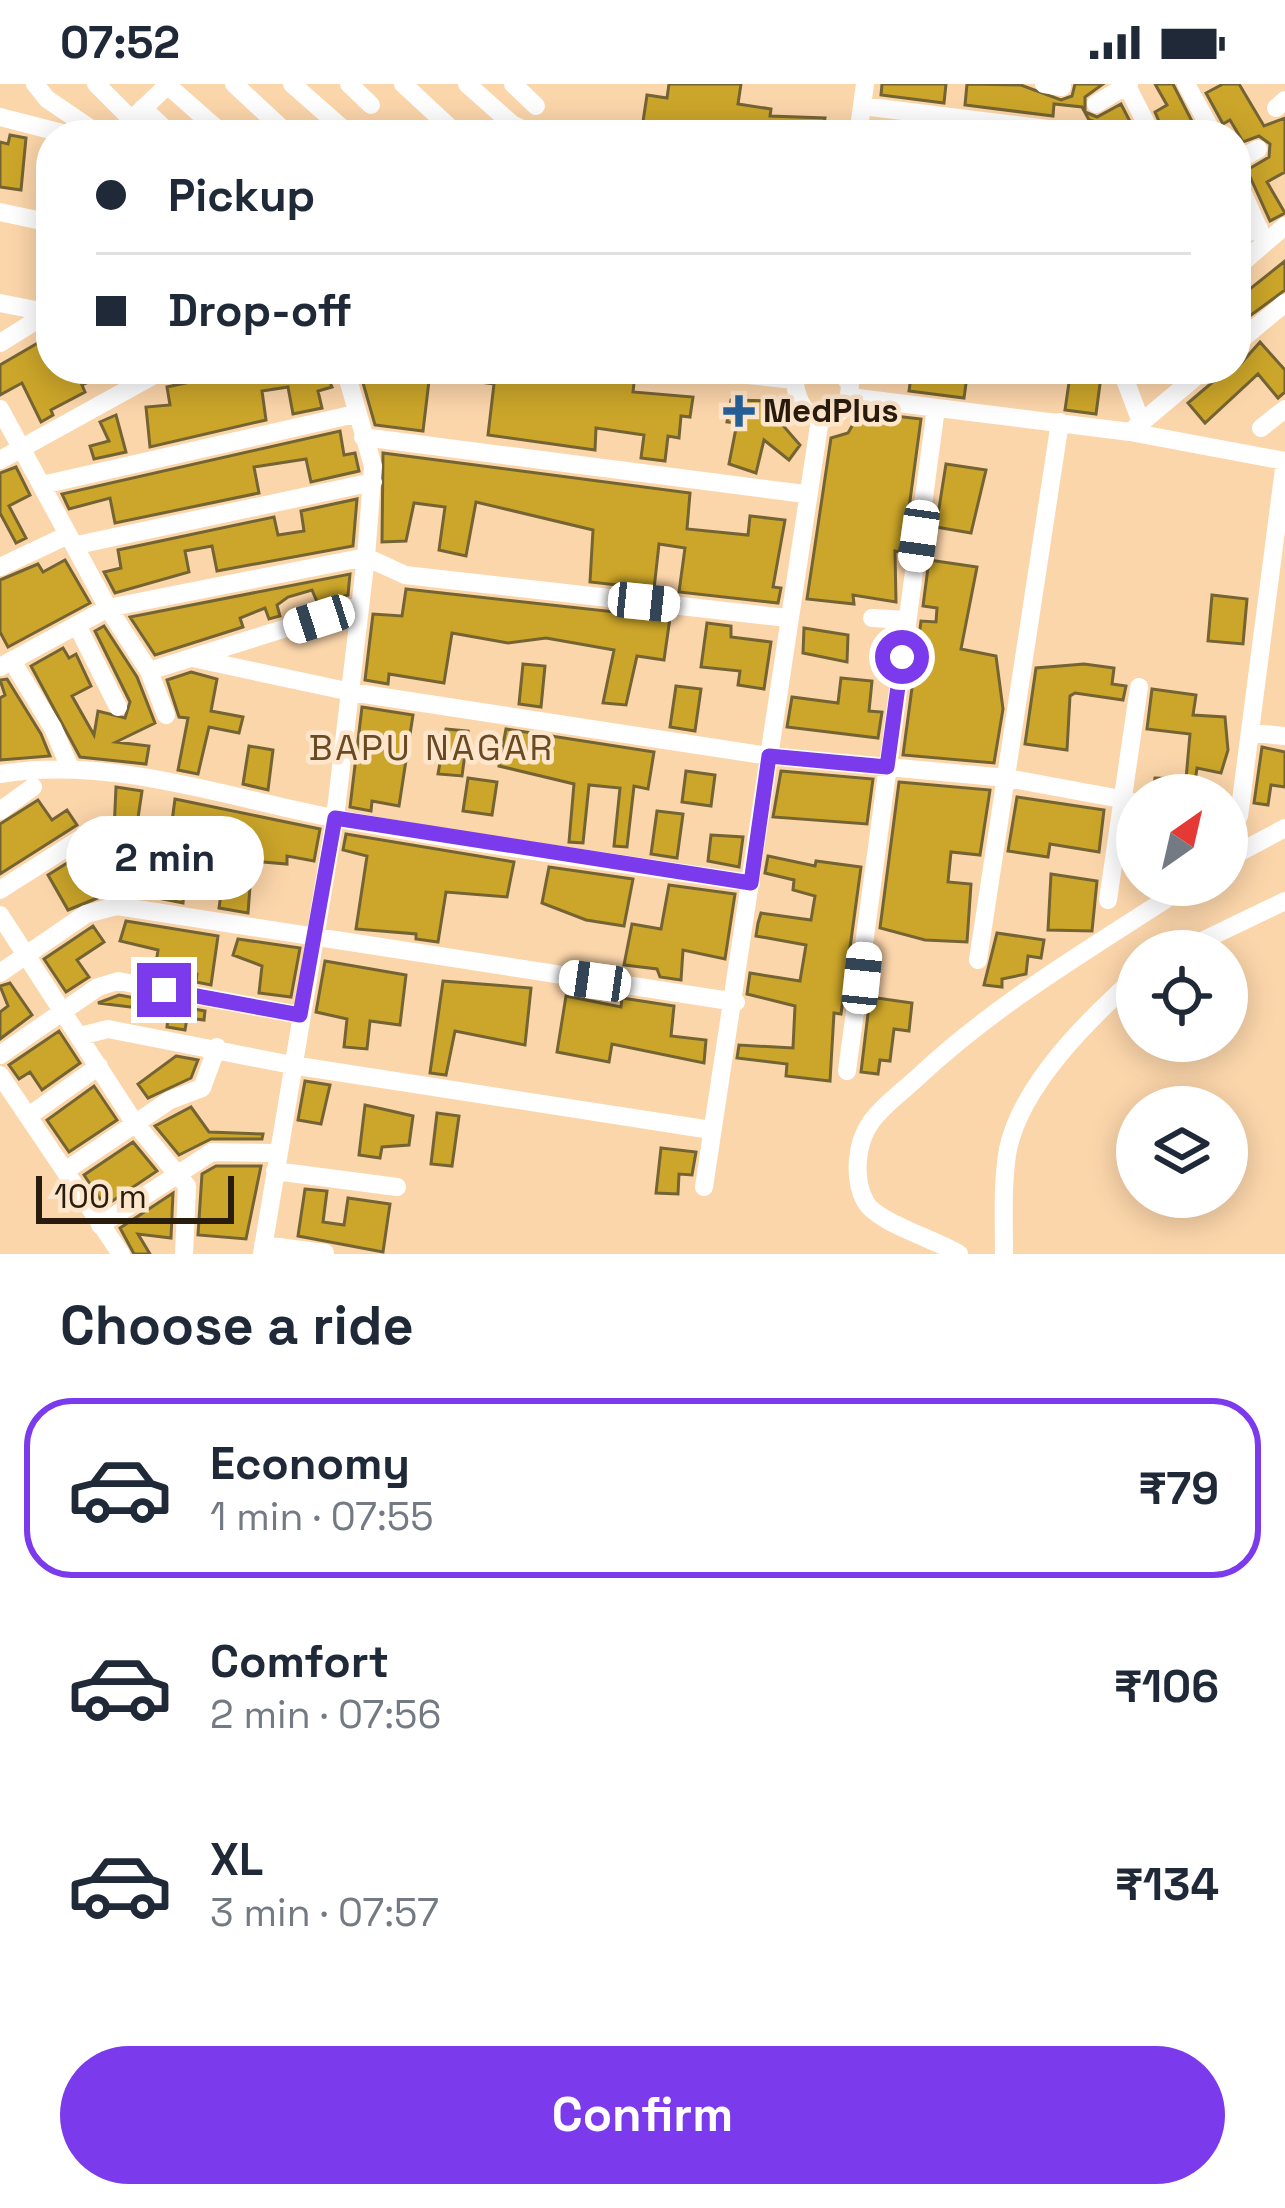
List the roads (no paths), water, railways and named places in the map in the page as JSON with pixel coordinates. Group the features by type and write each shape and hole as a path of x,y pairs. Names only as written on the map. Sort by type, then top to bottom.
{"street":[{"path":"35,84 47,99 78,120"},
{"path":"96,84 147,120"},
{"path":"131,120 167,84 207,120"},
{"path":"234,84 273,120"},
{"path":"292,84 333,120"},
{"path":"349,84 371,105"},
{"path":"403,84 442,120"},
{"path":"467,84 508,120"},
{"path":"513,84 536,106"},
{"path":"860,120 866,84"},
{"path":"1096,104 1127,84 1145,120"},
{"path":"1186,84 1206,120"},
{"path":"862,106 975,120"},
{"path":"4,114 36,124"},
{"path":"1251,153 1258,149"},
{"path":"1251,211 1262,236"},
{"path":"0,212 36,220"},
{"path":"1251,236 1285,226"},
{"path":"1251,250 1262,236"},
{"path":"0,303 36,310"},
{"path":"1251,331 1285,303"},
{"path":"0,343 36,321"},
{"path":"0,460 138,384"},
{"path":"326,1253 262,1250 335,818 366,557 373,482 348,384"},
{"path":"799,384 800,409 820,419 840,413 850,397"},
{"path":"845,384 850,397"},
{"path":"1125,384 1136,427"},
{"path":"1136,427 1187,384"},
{"path":"850,397 1136,427 1285,461 1246,774"},
{"path":"847,1071 937,408"},
{"path":"0,409 108,608 149,671 166,715"},
{"path":"1262,428 1285,409"},
{"path":"42,484 355,414"},
{"path":"704,1187 736,1002 787,618 820,419"},
{"path":"978,960 1060,422"},
{"path":"363,436 805,494"},
{"path":"0,567 72,540 373,482"},
{"path":"70,768 53,728 6,664 108,608 366,557 405,575 787,618"},
{"path":"149,671 360,605"},
{"path":"872,618 908,620"},
{"path":"77,626 118,707"},
{"path":"197,659 351,692 769,756 1007,778 1116,799"},
{"path":"1131,774 1139,687"},
{"path":"1252,733 1285,736"},
{"path":"0,774 70,768 149,778 335,818 751,883"},
{"path":"0,812 33,787"},
{"path":"0,890 102,825"},
{"path":"1248,848 1285,828"},
{"path":"1108,900 1116,862"},
{"path":"1225,930 1285,901"},
{"path":"0,973 86,914 116,906 736,1002"},
{"path":"958,1254 925,1233 886,1222 866,1204 859,1148 872,1121 974,1024 1156,906"},
{"path":"0,915 134,1122 177,1172 190,1198 184,1254"},
{"path":"0,1055 98,987 118,981 300,1015"},
{"path":"1004,1254 1009,1145 1046,1072 1116,995"},
{"path":"80,1036 108,1029 292,1065 712,1130"},
{"path":"65,1172 134,1122 182,1093 202,1088 217,1047"},
{"path":"30,1115 99,1066"},
{"path":"0,1075 121,1254"},
{"path":"100,1225 177,1172 222,1149 397,1187"}],"place":[{"name":"MedPlus","path":"739,411"}],"district":[{"name":"BAPU NAGAR","path":"432,748"}]}
